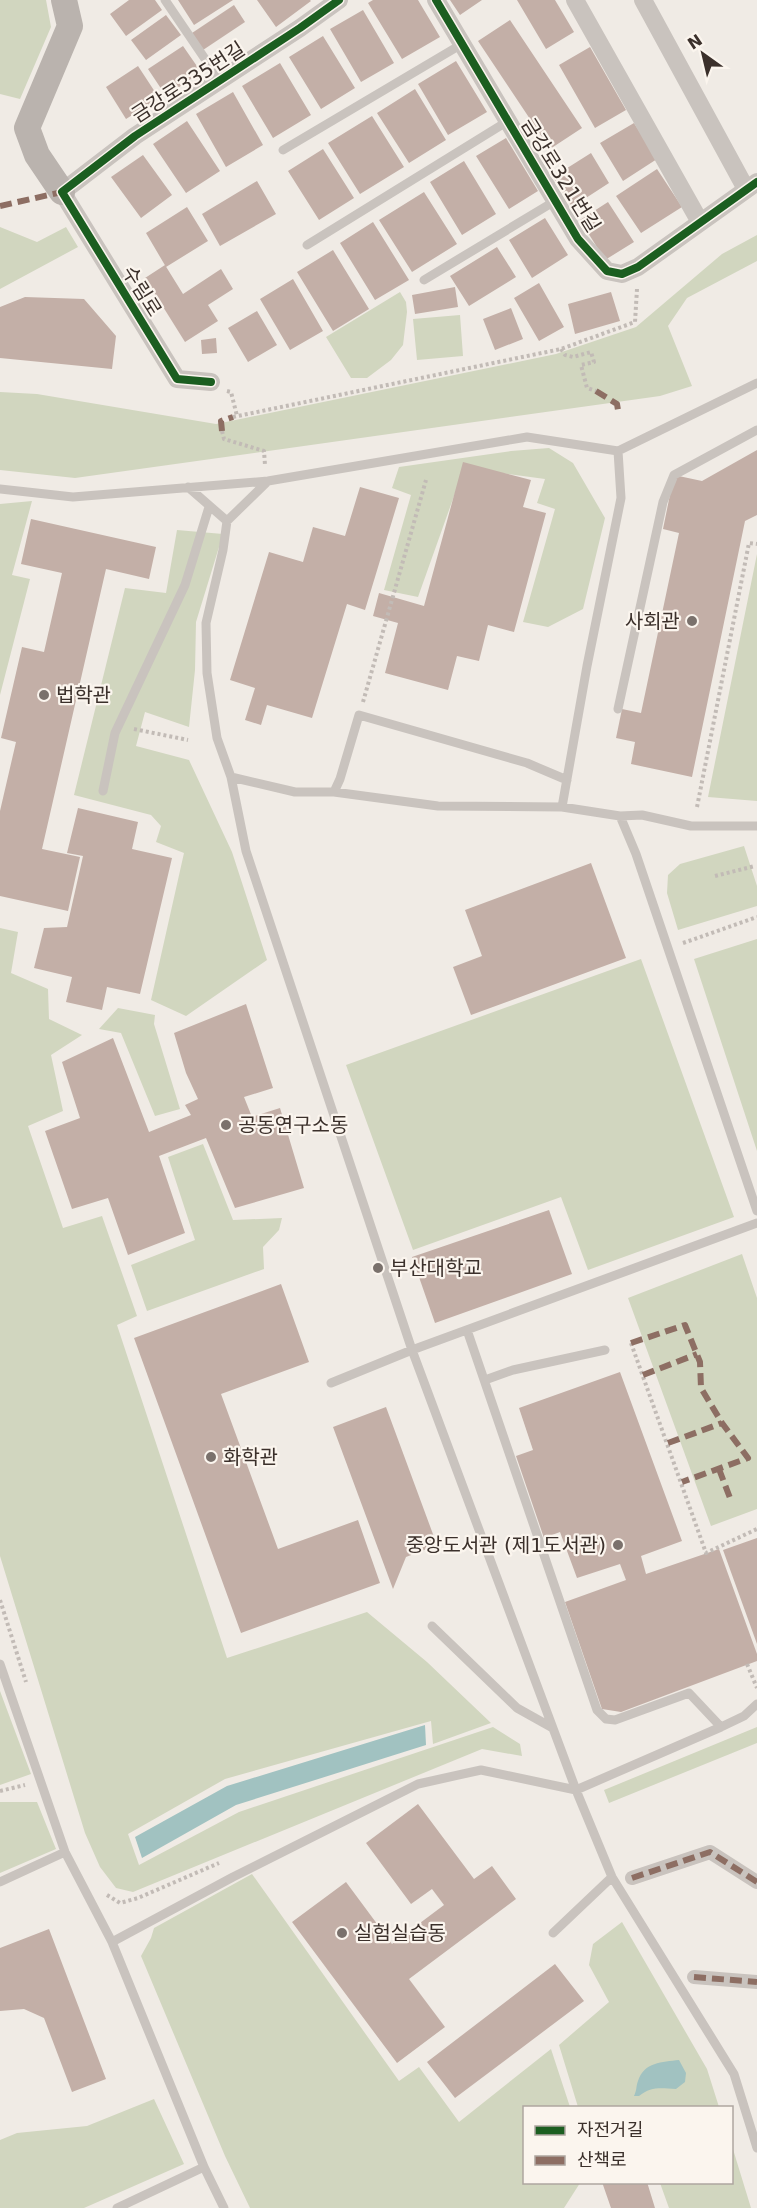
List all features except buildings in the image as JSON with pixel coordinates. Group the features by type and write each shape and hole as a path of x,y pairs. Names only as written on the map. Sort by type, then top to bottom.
{"main road":[{"name":"수림로","path":"62,192 37,155 27,128 70,26 64,0"}],"street":[{"name":"금강로321번길","path":"436,0 578,239 607,271 622,274 638,267 752,186"},
{"path":"575,0 700,222"},
{"path":"643,0 752,186"},
{"name":"금강로335번길","path":"62,192 135,136 300,28 335,1"},
{"name":"수림로","path":"62,192 177,379 211,382"},
{"path":"632,1878 710,1852 757,1882"},
{"path":"694,1977 757,1982"}],"lane":[{"name":"금강로335번길","path":"165,0 220,81"},
{"path":"283,150 462,44"},
{"name":"금강로321번길","path":"307,245 508,121"},
{"name":"금강로321번길","path":"424,280 555,201"},
{"path":"0,489 73,497 268,482 527,438 618,451 757,383"},
{"path":"618,709 663,502 674,475 757,430"},
{"path":"562,807 587,666 621,498 618,451"},
{"path":"268,482 227,521 223,550 206,623 207,673 217,738 231,777 246,851 412,1350 551,1727 612,1877 734,2074 757,2148"},
{"path":"188,487 227,521"},
{"path":"103,791 115,733 185,585 209,507"},
{"path":"334,792 359,715 527,763 567,780"},
{"path":"231,777 295,792 334,792 438,806 562,807 620,816 642,815 691,826 757,826"},
{"path":"620,816 636,854 757,1211"},
{"path":"331,1383 412,1350 757,1223"},
{"path":"467,1330 597,1710 606,1719 615,1720 689,1693 721,1727"},
{"path":"485,1380 513,1370 605,1350"},
{"path":"432,1626 517,1708 551,1727"},
{"path":"0,1664 66,1852 112,1942 204,2167 224,2208"},
{"path":"112,1942 233,1877 418,1784 481,1770 576,1790 721,1727 744,1716 757,1704"},
{"path":"0,1882 66,1852"},
{"path":"553,1932 612,1877"},
{"path":"117,2208 204,2167"}],"path":[{"path":"233,417 561,349 636,322 638,267"},
{"path":"561,349 565,355 573,357 591,352 594,362 581,365 587,388 596,390"},
{"path":"222,431 224,439 264,451 265,467"},
{"path":"359,715 426,480"},
{"path":"697,807 749,543 757,544"},
{"path":"119,725 188,740"},
{"path":"715,876 754,866"},
{"path":"682,943 757,917"},
{"path":"631,1343 706,1553 757,1529"},
{"path":"0,1600 28,1689"},
{"path":"747,1664 757,1689"},
{"path":"0,1791 41,1780"},
{"path":"103,1890 120,1903 138,1898 226,1861"}],"green space":[{"path":"0,0 46,0 51,27 20,99 0,94"},
{"path":"0,227 37,242 66,227 78,247 0,289"},
{"path":"757,235 757,261 687,298 668,326 692,386 660,396 75,478 0,470 0,392 37,394 216,424 556,354 636,327 722,254"},
{"path":"400,292 406,302 407,312 403,345 391,360 367,378 351,378 326,337"},
{"path":"460,315 463,356 417,360 413,319"},
{"path":"549,448 573,463 605,518 583,609 548,627 523,622 555,509 537,503 545,479 464,468 418,597 384,590 411,495 392,488 399,467"},
{"path":"32,501 12,575 30,579 0,695 0,504"},
{"path":"177,530 223,534 196,622 195,670 189,727 145,712 136,746 189,760 232,852 267,960 186,1016 151,1000 184,853 156,842 161,826 151,815 74,795 125,588 166,593"},
{"path":"757,554 757,801 708,797"},
{"path":"744,846 757,886 757,906 678,930 667,893 668,875 680,864"},
{"path":"0,928 18,932 11,973 48,989 49,1019 82,1035 51,1055 63,1111 28,1126 63,1228 102,1216 137,1316 117,1325 227,1658 367,1612 427,1662 491,1723 433,1744 431,1721 225,1779 128,1834 139,1865 239,1812 493,1727 520,1744 522,1756 482,1749 133,1892 116,1888 100,1867 85,1833 0,1556"},
{"path":"757,939 757,1151 694,959"},
{"path":"641,959 734,1217 588,1270 561,1197 413,1250 346,1065"},
{"path":"118,1008 155,1015 154,1024 180,1109 155,1116 121,1033 99,1029"},
{"path":"203,1144 233,1220 282,1218 279,1230 263,1247 264,1269 147,1311 131,1265 195,1240 168,1157"},
{"path":"742,1254 757,1298 757,1509 711,1526 628,1298"},
{"path":"0,1691 31,1774 0,1785"},
{"path":"757,1727 757,1743 609,1803 604,1790"},
{"path":"0,1802 37,1802 56,1849 0,1873"},
{"path":"252,1874 399,2081 419,2067 459,2122 551,2049 570,2106 523,2106 523,2184 579,2184 564,2208 250,2208 225,2156 141,1956 154,1928"},
{"path":"622,1922 707,2069 719,2106 578,2106 559,2045 609,2002 589,1965 593,1944"},
{"path":"154,2099 184,2164 84,2208 0,2208 0,2140 17,2133 87,2126"},
{"path":"733,2149 751,2208 669,2208 660,2184 733,2184"}],"water":[{"path":"425,1725 426,1745 236,1805 142,1858 135,1837 227,1786"},
{"path":"679,2060 686,2073 685,2082 676,2089 656,2088 634,2096 638,2081 645,2070 654,2064"}],"marked path":[{"path":"0,206 62,192 64,196"},
{"path":"596,391 617,404 618,410"},
{"path":"222,431 221,421 233,417"},
{"path":"631,1343 685,1325 700,1362 701,1388 722,1423 748,1458 682,1482"},
{"path":"643,1375 697,1354"},
{"path":"668,1443 722,1423"},
{"path":"719,1469 730,1498"},
{"path":"632,1878 710,1852 757,1882"},
{"path":"694,1977 757,1982"}],"cycle path":[{"path":"211,382 177,379 62,192 135,136 339,0"},
{"path":"436,0 578,239 607,271 622,274 638,267 757,182"}],"place":[{"name":"사회관","path":"692,621"},
{"name":"법학관","path":"44,695"},
{"name":"공동연구소동","path":"226,1125"},
{"name":"부산대학교","path":"378,1268"},
{"name":"화학관","path":"211,1457"},
{"name":"중앙도서관 (제1도서관)","path":"618,1545"},
{"name":"실험실습동","path":"342,1933"}]}
